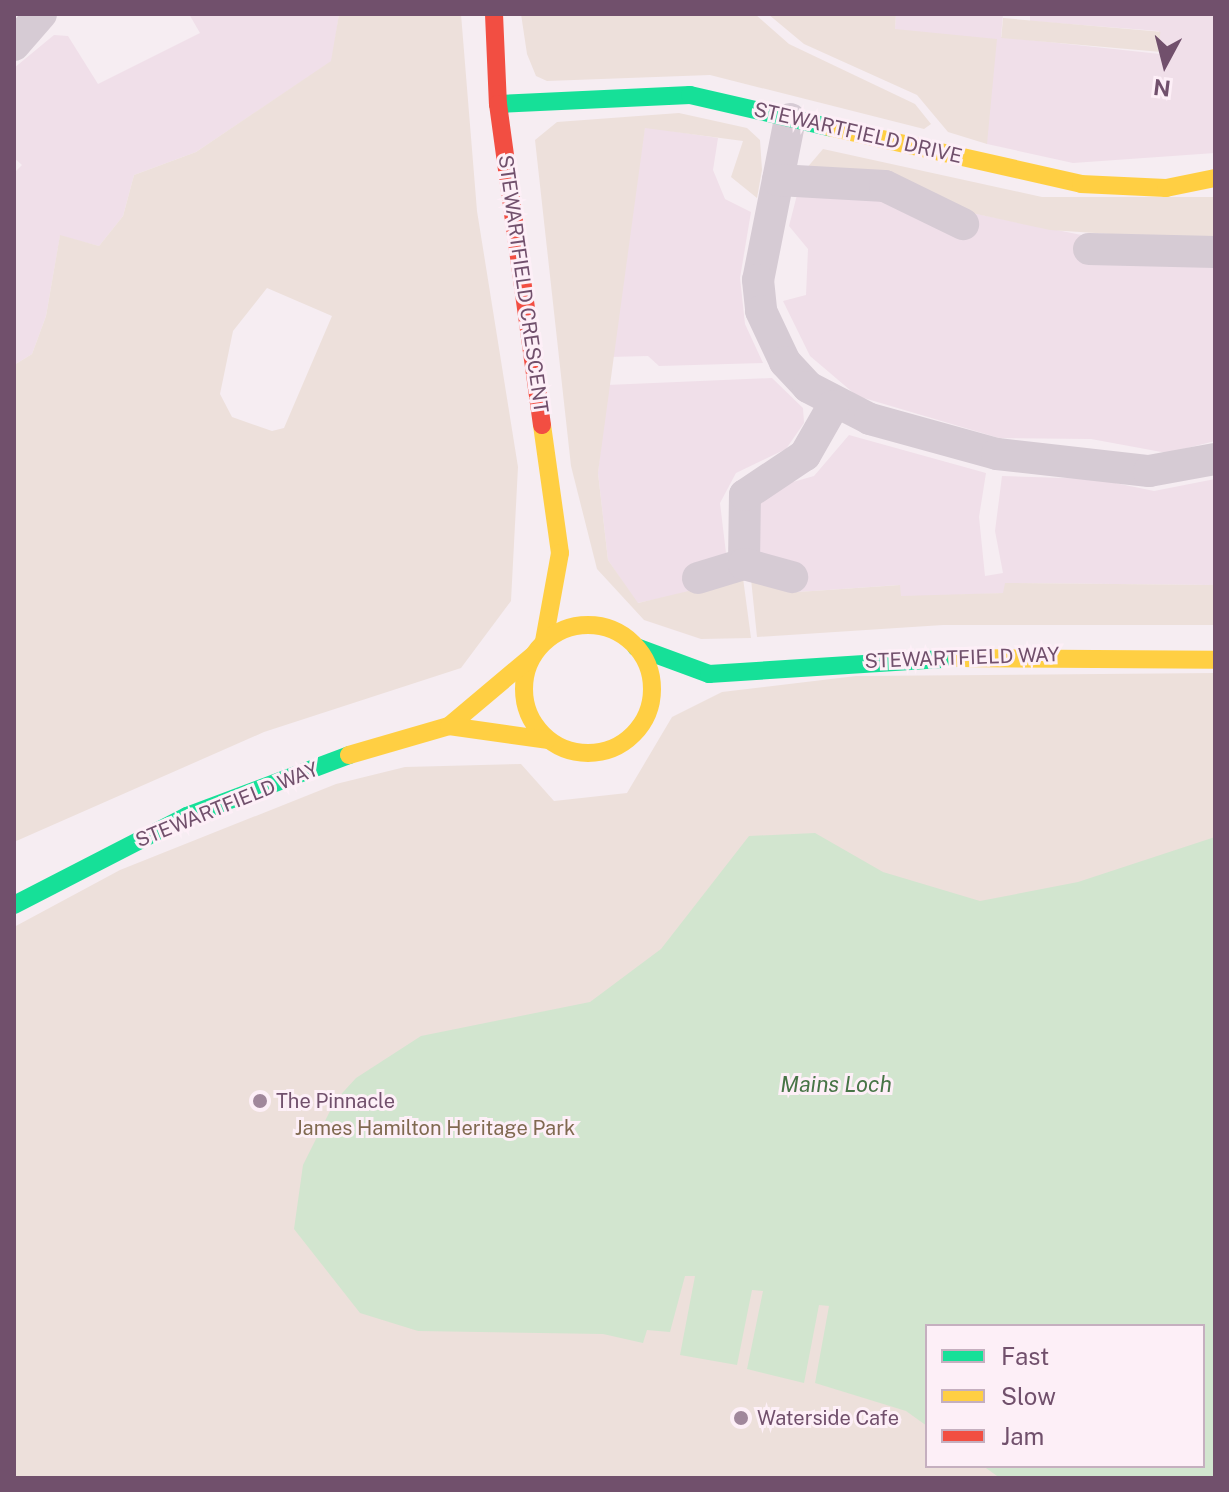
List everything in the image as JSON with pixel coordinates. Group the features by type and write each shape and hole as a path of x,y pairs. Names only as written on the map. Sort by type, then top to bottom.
{"street":[{"path":"14,45 41,14"},
{"name":"STEWARTFIELD CRESCENT","path":"494,14 498,104 560,553 577,586"},
{"name":"STEWARTFIELD DRIVE","path":"498,104 690,95 1081,184 1166,188 1215,178"},
{"path":"790,119 759,268 761,311 785,362 833,406 1035,459 1149,471 1215,459"},
{"path":"778,180 885,186 963,224"},
{"path":"1089,249 1215,252"},
{"path":"744,564 745,495 805,455 833,406"},
{"name":"STEWARTFIELD CRESCENT","path":"538,649 560,553"},
{"path":"698,578 744,564 792,577"},
{"path":"590,606 604,627 636,647 650,679 647,714 616,747 593,753 547,740 528,715 523,685 538,649 582,625 604,627"},
{"name":"STEWARTFIELD WAY","path":"636,647 709,674 1030,653 1215,660"},
{"name":"STEWARTFIELD WAY","path":"449,726 538,649"},
{"name":"STEWARTFIELD WAY","path":"647,714 709,674"},
{"name":"STEWARTFIELD WAY","path":"14,905 187,816 371,747 449,726 547,740"}],"shaded area":[{"path":"189,14 339,14 332,61 196,152 134,175 123,216 99,246 60,236 46,316 32,354 14,365 14,173 22,165 14,158 14,68 54,35 68,36 98,84 200,33"},
{"path":"896,14 1003,14 1001,37 1160,54 1159,31 1030,21 1030,14 1215,14 1215,153 1073,163 987,144 895,29"},
{"path":"645,127 718,138 713,170 725,199 751,212 740,278 745,324 763,363 659,366 648,356 609,357"},
{"path":"798,191 878,194 1215,262 1215,441 1167,453 1091,439 999,438 857,396 810,356 783,301 806,295 808,249 789,226"},
{"path":"772,378 803,408 804,423 786,449 736,473 720,503 726,553 697,591 637,603 608,560 598,473 607,385"},
{"path":"849,435 986,473 979,517 985,576 1003,573 995,531 1002,476 1096,479 1154,491 1215,479 1215,585 1006,583 1004,593 935,596 900,596 899,585 798,592 800,567 761,558 752,539 755,507 768,489 814,476"}],"green space":[{"path":"339,14 461,14 477,211 518,467 511,601 461,668 264,732 14,842 14,365 32,354 46,316 60,235 99,246 123,216 134,175 196,152 331,61","holes":["267,288 332,316 284,428 272,431 232,417 220,394 233,331"]},
{"path":"521,14 755,14 789,44 915,104 931,124 924,129 710,75 547,81 536,76 527,54"},
{"path":"768,14 896,14 895,29 997,39 987,144 948,132 917,95 804,44"},
{"path":"1003,18 1160,32 1159,52 1001,38"},
{"path":"679,113 747,128 760,140 762,170 757,198 731,177 743,141 645,128 598,473 608,560 638,603 743,578 751,638 701,639 644,620 597,569 571,466 535,140 557,122"},
{"path":"823,149 1042,197 1215,197 1215,241 1050,230 800,176"},
{"path":"751,579 798,592 900,585 901,596 1003,593 1005,583 1215,585 1215,625 943,625 757,637"},
{"name":"James Hamilton Heritage Park","path":"1215,673 1215,1478 14,1478 14,927 120,870 336,784 405,767 521,764 554,801 627,793 672,717 722,692 856,676"}],"water":[{"name":"Mains Loch","path":"815,833 883,872 980,901 1078,882 1215,837 1215,1478 1000,1478 986,1468 1205,1468 1205,1324 925,1324 925,1425 906,1411 815,1383 829,1306 819,1305 804,1383 747,1369 763,1291 752,1290 737,1365 680,1355 695,1276 685,1276 670,1332 647,1330 643,1343 603,1334 418,1331 360,1313 294,1229 303,1165 335,1101 356,1078 421,1036 590,1002 661,949 749,836"}],"traffic: fast":[{"path":"498,104 690,95 829,127"},
{"path":"636,647 709,674 957,658"},
{"path":"14,905 187,816 349,755"}],"traffic: slow":[{"path":"829,127 1081,184 1166,188 1215,178"},
{"path":"542,425 560,553 544,641"},
{"path":"588,625 612,630 633,644 647,665 652,689 647,713 633,734 612,748 588,753 564,748 543,734 529,713 524,689 529,665 543,644 564,630 588,625"},
{"path":"449,726 532,656"},
{"path":"957,658 1215,660"},
{"path":"349,755 449,726 547,740"}],"traffic: jam":[{"path":"494,14 498,104 542,425"}],"place":[{"name":"The Pinnacle","path":"260,1101"},
{"name":"Waterside Cafe","path":"741,1418"}]}
